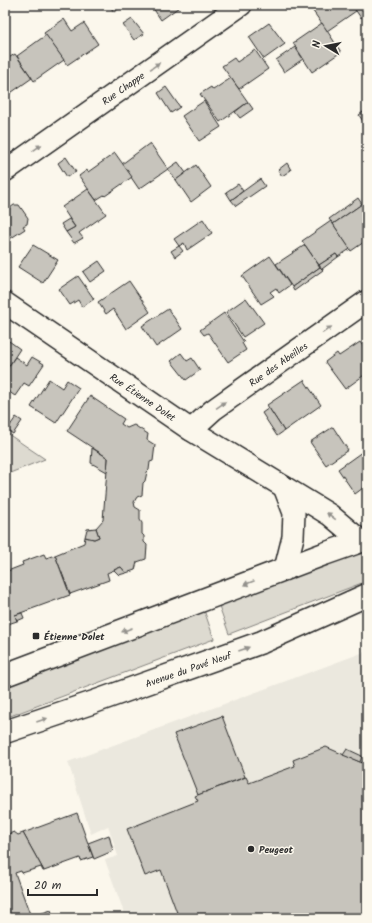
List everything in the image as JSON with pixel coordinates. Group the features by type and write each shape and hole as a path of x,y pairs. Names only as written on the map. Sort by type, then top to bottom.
{"main road":[{"path":"5,675 364,540"},
{"name":"Avenue du Pavé Neuf","path":"5,732 101,700 262,642 367,596"}],"street":[{"name":"Rue Chappe","path":"5,171 242,5"},
{"name":"Rue des Abeilles","path":"191,430 212,410 367,301"},
{"name":"Rue Étienne Dolet","path":"5,303 191,430 330,515 364,540"},
{"path":"284,486 294,513 293,537 285,569"}],"shaded area":[{"path":"5,432 45,459 5,475"},
{"path":"367,548 367,581 229,634 218,603"},
{"path":"204,610 214,639 5,718 5,684"},
{"path":"367,651 367,918 126,918 105,860 118,856 108,826 91,834 68,762"}],"building":[{"path":"109,5 124,5 114,12"},
{"path":"151,5 182,5 161,20"},
{"path":"313,5 352,5 356,11 327,31 310,7"},
{"path":"352,5 367,5 367,14 361,18"},
{"path":"64,19 72,31 84,23 98,44 67,65 44,33"},
{"path":"132,19 144,34 134,40 123,25"},
{"path":"269,23 285,44 264,59 249,37"},
{"path":"322,23 341,52 312,72 293,43"},
{"path":"46,35 64,60 34,81 17,56"},
{"path":"295,47 303,59 284,72 276,60"},
{"path":"255,50 268,69 239,89 222,66 234,58 237,62"},
{"path":"15,54 32,78 5,97 5,60"},
{"path":"231,78 248,102 220,122 200,94 211,87 213,90"},
{"path":"166,87 180,107 171,113 158,93"},
{"path":"204,101 221,127 199,141 182,116"},
{"path":"248,102 253,109 240,118 235,112"},
{"path":"367,109 367,121 364,123 359,115"},
{"path":"150,143 168,169 139,189 122,164"},
{"path":"115,153 132,177 105,196 104,195 96,200 79,176 87,170 88,172"},
{"path":"66,157 76,172 67,177 58,163"},
{"path":"178,162 186,173 176,180 168,169"},
{"path":"287,163 291,170 282,176 278,170"},
{"path":"196,165 211,187 191,202 176,180"},
{"path":"260,179 265,186 236,206 231,200"},
{"path":"238,184 243,191 231,200 226,192"},
{"path":"88,189 106,214 79,233 83,238 74,243 66,232 75,227 62,207"},
{"path":"358,198 362,204 333,224 329,219"},
{"path":"362,204 367,212 367,240 351,251 333,224"},
{"path":"8,205 10,208 14,205 19,205 28,218 27,224 23,226 25,229 5,242 5,207"},
{"path":"69,219 75,227 66,232 61,224"},
{"path":"203,219 212,233 187,250 184,243 179,246 174,239"},
{"path":"331,221 350,249 338,257 336,254 319,265 302,241"},
{"path":"33,245 58,260 43,283 18,267"},
{"path":"305,245 320,267 292,287 276,264"},
{"path":"179,246 183,251 175,257 171,251"},
{"path":"336,254 338,257 322,269 319,265"},
{"path":"270,256 290,285 279,293 276,288 270,292 274,296 261,304 242,276"},
{"path":"99,261 106,271 90,282 83,272"},
{"path":"320,267 323,270 294,291 292,287"},
{"path":"78,276 94,299 82,307 78,300 70,305 59,289"},
{"path":"129,281 150,312 126,329 113,309 106,314 98,302"},
{"path":"246,298 264,323 243,337 226,312"},
{"path":"168,309 182,329 156,347 142,326"},
{"path":"224,313 244,342 242,343 246,350 228,362 208,333 204,335 200,330"},
{"path":"9,341 20,349 5,372 5,347"},
{"path":"360,342 367,352 367,373 345,389 325,362 337,353 339,356"},
{"path":"181,353 187,361 192,358 200,370 186,380 171,361"},
{"path":"15,357 27,365 32,357 44,364 29,386 24,383 15,396 5,389 5,372"},
{"path":"49,379 62,388 67,380 79,388 56,423 31,407"},
{"path":"304,380 321,405 284,431 267,405"},
{"path":"90,396 124,419 121,424 127,428 134,425 148,434 147,440 155,445 153,461 150,462 149,470 143,483 142,495 137,497 134,502 135,507 140,510 142,534 144,536 144,542 147,545 146,559 137,562 135,570 126,573 121,567 107,573 109,580 70,594 55,555 84,543 85,537 94,539 99,537 96,528 103,520 108,458 67,431"},
{"path":"269,408 284,431 277,436 262,413"},
{"path":"16,417 22,421 13,434 7,430"},
{"path":"333,427 348,450 326,465 310,442"},
{"path":"92,448 108,458 107,472 91,463"},
{"path":"366,449 367,485 355,494 338,469"},
{"path":"96,528 99,537 94,539 85,537 87,529"},
{"path":"44,554 46,558 55,555 70,595 15,615 17,621 5,625 5,572 23,565 22,562"},
{"path":"121,567 126,573 119,575 114,570"},
{"path":"22,613 24,618 17,621 15,615"},
{"path":"222,716 245,777 198,795 174,734"},
{"name":"Peugeot","path":"326,747 367,765 367,918 179,918 161,870 145,876 127,829 198,801 195,796 246,777 249,783 295,766 293,760"},
{"path":"347,749 362,756 360,762 343,755"},
{"path":"77,813 93,857 81,861 80,858 44,871 23,833"},
{"path":"14,832 18,835 23,833 44,871 41,867 22,873 21,871 15,873 31,917 51,910 54,918 5,918 5,837 6,835"},
{"path":"109,835 113,851 94,859 88,843"}],"place":[{"name":"Étienne Dolet","path":"36,636"},
{"name":"Peugeot","path":"251,849"}]}
